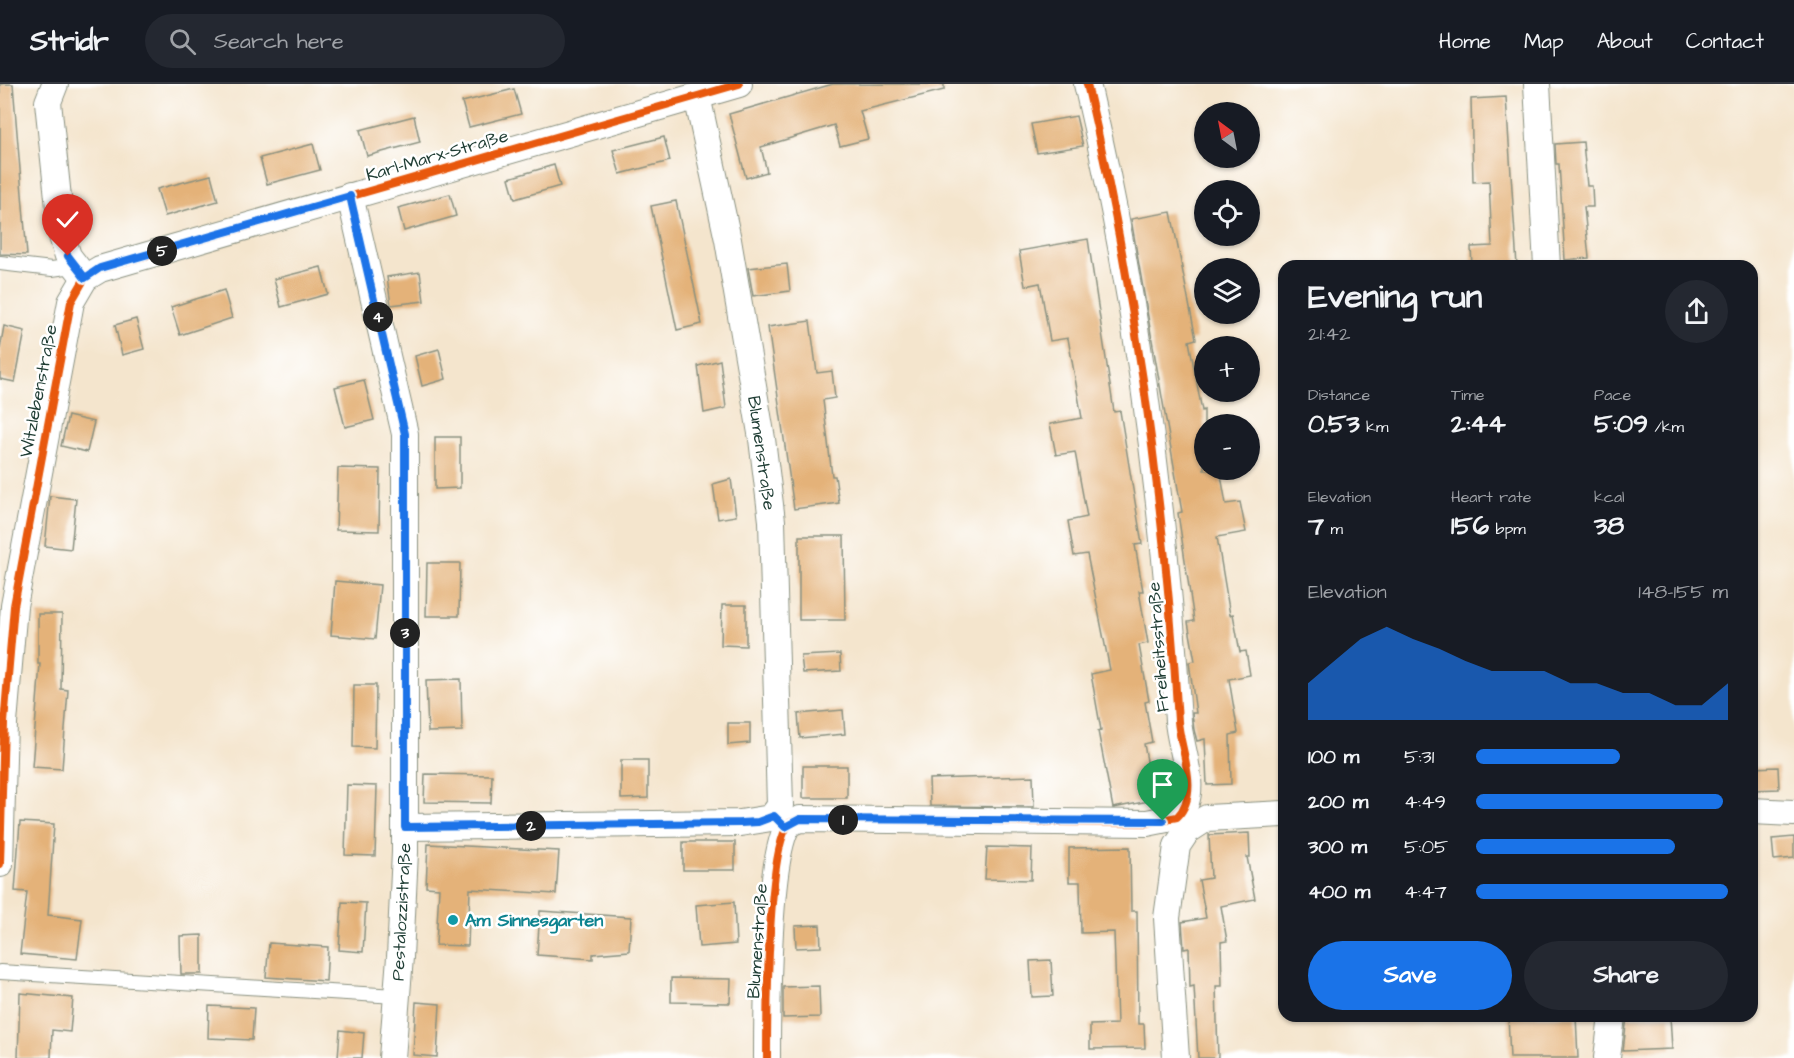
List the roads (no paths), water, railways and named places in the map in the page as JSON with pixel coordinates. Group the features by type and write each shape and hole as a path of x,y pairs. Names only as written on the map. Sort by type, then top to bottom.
{"street":[{"path":"55,84 48,102 62,236 79,276"},
{"name":"Karl-Marx-Straße","path":"79,276 100,268 739,84"},
{"name":"Freiheitsstraße","path":"1087,84 1116,221 1161,513 1171,606 1180,740 1188,777 1187,801 1177,846 1167,918 1176,1058"},
{"path":"1537,84 1547,260"},
{"name":"Blumenstraße","path":"698,96 730,252 772,521 781,802 772,911 767,1058"},
{"name":"Pestalozzistraße","path":"350,196 405,434 405,827 402,929 392,1058"},
{"name":"Witzlebenstraße","path":"0,864 4,723 14,606 69,313 79,276"},
{"path":"1758,811 1794,813"},
{"path":"405,827 740,823 800,819 1182,824 1211,817 1278,814"},
{"path":"1607,1058 1611,1022"}],"lane":[{"path":"0,263 52,269 79,276"},
{"path":"0,972 396,996"}],"place":[{"name":"Am Sinnesgarten","path":"453,920"}]}
